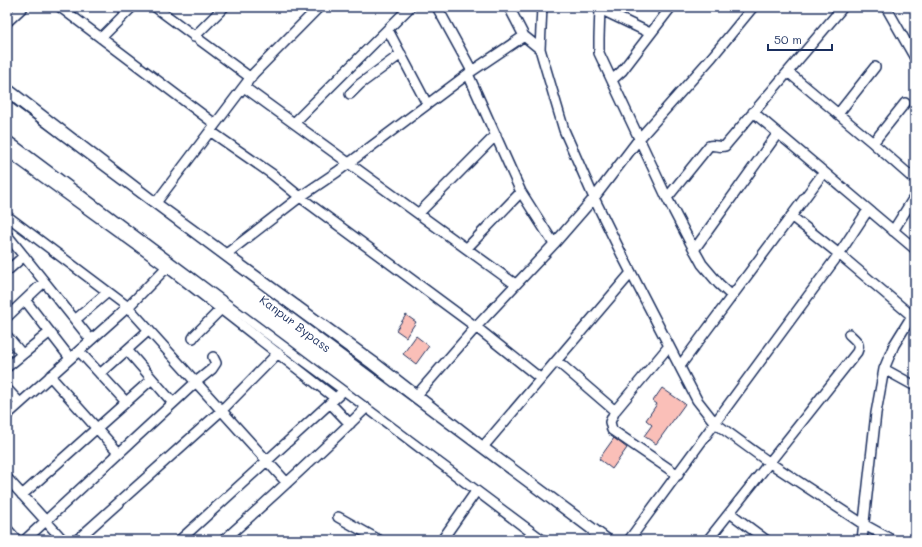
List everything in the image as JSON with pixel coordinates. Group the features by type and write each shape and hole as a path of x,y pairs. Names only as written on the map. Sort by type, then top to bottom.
{"highway":[{"name":"Kanpur Bypass","path":"7,109 584,540"},
{"name":"Kanpur Bypass","path":"7,124 564,540"}],"main road":[{"path":"7,90 155,204 373,363 482,448 606,540"},
{"path":"7,139 345,389 544,540"}],"street":[{"path":"7,22 23,7"},
{"path":"60,7 300,197 476,327 541,379"},
{"path":"101,38 132,7"},
{"path":"155,7 251,78"},
{"path":"194,37 224,7"},
{"path":"155,204 244,86 319,7"},
{"path":"294,123 410,7"},
{"path":"437,7 470,72 521,192 554,244"},
{"path":"509,7 524,36 540,49"},
{"path":"542,7 540,49 564,130 594,198 697,400 715,423 770,463 863,524 892,540"},
{"path":"612,80 622,72 671,7"},
{"path":"416,396 476,327 554,244 594,198 639,139 712,57 753,7"},
{"path":"667,198 709,146 725,146 843,7"},
{"path":"886,7 915,58"},
{"path":"650,33 600,8 598,38 599,53 667,198 694,250 702,264 719,284 732,296"},
{"path":"388,30 427,104"},
{"path":"225,255 300,197 470,72 524,36"},
{"path":"350,94 360,84 401,54"},
{"path":"838,114 875,67"},
{"path":"788,72 915,180"},
{"path":"244,86 515,284"},
{"path":"873,143 905,103"},
{"path":"753,112 915,249"},
{"path":"694,250 778,133"},
{"path":"418,213 496,135"},
{"path":"7,151 167,267 278,353 333,401 350,424"},
{"path":"680,366 824,172"},
{"path":"466,248 521,192"},
{"path":"893,231 915,196"},
{"path":"629,540 839,254 868,210"},
{"path":"7,216 128,307 287,483"},
{"path":"791,216 914,314 894,346 884,369 876,413 862,540"},
{"path":"7,235 91,340"},
{"path":"7,271 24,256"},
{"path":"7,415 128,307 167,267"},
{"path":"482,448 631,273"},
{"path":"7,317 44,282"},
{"path":"75,320 108,292"},
{"path":"25,300 70,358"},
{"path":"193,338 195,334 221,309"},
{"path":"100,374 149,330"},
{"path":"7,367 50,332"},
{"path":"708,540 858,352 860,348 859,344 849,334"},
{"path":"7,336 22,354"},
{"path":"669,346 615,411 610,422 612,430 678,474"},
{"path":"127,350 173,403"},
{"path":"79,351 126,402"},
{"path":"77,540 222,410 278,353"},
{"path":"25,540 173,403 212,369 214,360 222,356"},
{"path":"557,361 615,411"},
{"path":"180,540 373,363"},
{"path":"884,369 915,386"},
{"path":"50,376 119,453"},
{"path":"22,495 152,379"},
{"path":"224,540 287,483 395,380"},
{"path":"7,389 20,403"},
{"path":"7,478 62,540"},
{"path":"442,540 477,490"},
{"path":"730,513 766,540"},
{"path":"338,517 379,540"},
{"path":"7,529 16,540"}],"building":[{"path":"406,315 416,322 406,337 396,330"},
{"path":"416,336 429,346 416,364 403,354"},
{"path":"662,388 685,404 656,444 644,436 652,425 646,420 657,404 653,401"},
{"path":"614,438 627,448 612,469 599,459"}]}
